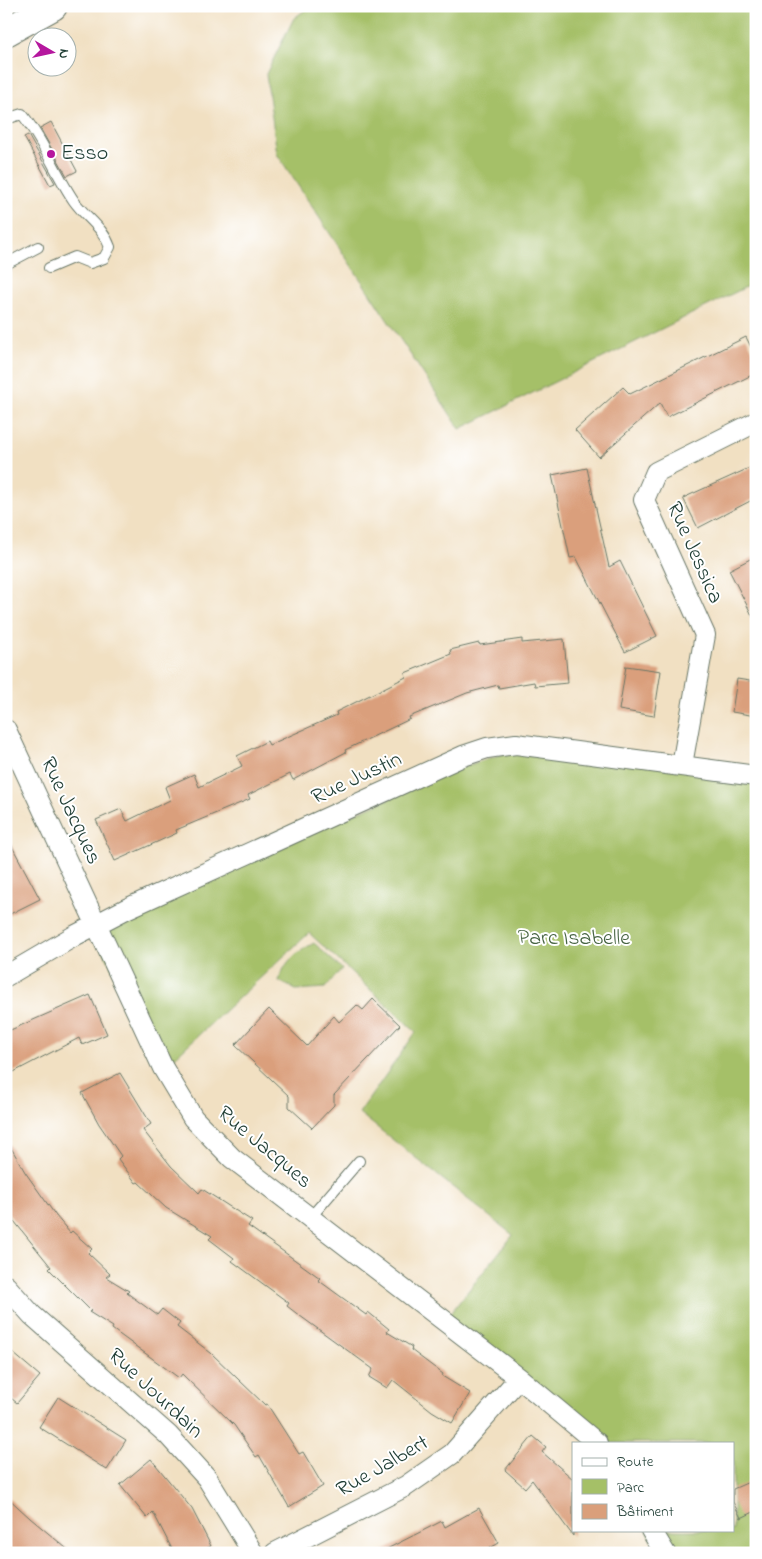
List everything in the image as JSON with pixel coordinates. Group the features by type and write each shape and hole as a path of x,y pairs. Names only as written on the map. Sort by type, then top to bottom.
{"main road":[{"path":"6,32 54,6"}],"street":[{"name":"Rue Jessica","path":"682,764 706,635 644,500 656,472 756,422"},
{"name":"Rue Jacques","path":"6,730 163,1068 192,1118 232,1158 519,1378 596,1442"},
{"name":"Rue Justin","path":"6,976 96,924 463,756 487,748 516,744 682,764 756,776"},
{"name":"Rue Jourdain","path":"6,1286 32,1315 168,1434 207,1478 253,1553"},
{"name":"Rue Jalbert","path":"276,1553 406,1486 452,1454 519,1378"},
{"path":"652,1532 665,1553"}],"lane":[{"path":"6,118 22,114 36,131 74,202 106,235 110,246 104,258 90,263 74,257 49,268"},
{"path":"6,264 38,247"},
{"path":"310,1218 359,1161"}],"green space":[{"path":"311,6 756,6 756,282 460,429 277,154 266,74 294,18"},
{"name":"Parc Isabelle","path":"502,754 642,759 756,782 756,1553 659,1553 648,1532 734,1532 734,1442 596,1442 444,1321 513,1235 359,1113 416,1032 309,933 163,1068 91,927 463,767"},
{"path":"314,943 342,969 325,988 296,990 279,981 288,962"}],"building":[{"path":"51,122 77,171 67,176 40,128"},
{"path":"28,135 55,183 50,185 24,137"},
{"path":"746,337 756,357 756,373 667,417 660,403 599,457 575,430 623,387 630,394"},
{"path":"756,465 756,498 698,528 683,498"},
{"path":"587,468 609,567 620,561 657,636 625,652 576,557 570,558 552,475"},
{"path":"756,556 756,623 729,570"},
{"path":"522,639 522,643 564,639 568,683 535,686 534,682 499,688 498,685 467,693 409,717 410,719 345,750 346,752 293,780 290,774 248,795 250,799 176,830 177,833 115,861 96,820 121,809 127,821 170,800 165,787 194,774 199,787 242,766 237,756 267,741 269,745 337,715 336,712 406,677 405,673 451,654 450,650 479,643 480,645"},
{"path":"626,666 661,671 654,716 619,710"},
{"path":"737,679 756,682 756,716 732,712"},
{"path":"6,835 40,899 6,916"},
{"path":"90,995 107,1034 82,1045 79,1038 6,1076 6,1032"},
{"path":"373,999 400,1025 334,1095 334,1105 312,1128 289,1107 289,1096 235,1045 269,1009 307,1046 334,1016 339,1022 357,1005 363,1010"},
{"path":"120,1073 151,1124 143,1130 171,1166 199,1193 202,1189 252,1221 248,1226 320,1278 318,1280 366,1315 368,1312 389,1329 387,1332 412,1347 411,1350 443,1374 442,1376 470,1393 452,1423 432,1411 393,1380 387,1388 369,1377 373,1369 296,1313 287,1306 289,1303 232,1261 234,1258 209,1239 212,1236 166,1208 138,1182 136,1183 118,1159 121,1156 99,1124 82,1093"},
{"path":"6,1139 25,1172 56,1216 70,1233 72,1231 92,1249 88,1253 110,1274 106,1277 129,1291 127,1293 157,1315 162,1309 180,1323 177,1327 211,1353 265,1405 267,1404 299,1454 303,1452 323,1486 289,1507 259,1455 256,1457 234,1425 182,1374 179,1378 112,1329 113,1327 89,1312 91,1311 49,1269 51,1267 6,1211"},
{"path":"6,1347 40,1376 17,1403 6,1394"},
{"path":"58,1397 126,1440 107,1470 39,1427"},
{"path":"533,1436 546,1447 542,1452 572,1478 573,1536 532,1480 525,1488 505,1470"},
{"path":"151,1459 192,1509 211,1546 198,1553 174,1553 153,1512 147,1518 120,1485"},
{"path":"749,1482 750,1485 756,1482 756,1511 741,1518 734,1504 734,1489"},
{"path":"6,1496 72,1553 15,1553 6,1546"},
{"path":"479,1508 499,1543 481,1553 379,1553 442,1521 445,1527"}],"place":[{"name":"Esso","path":"51,154"}]}
